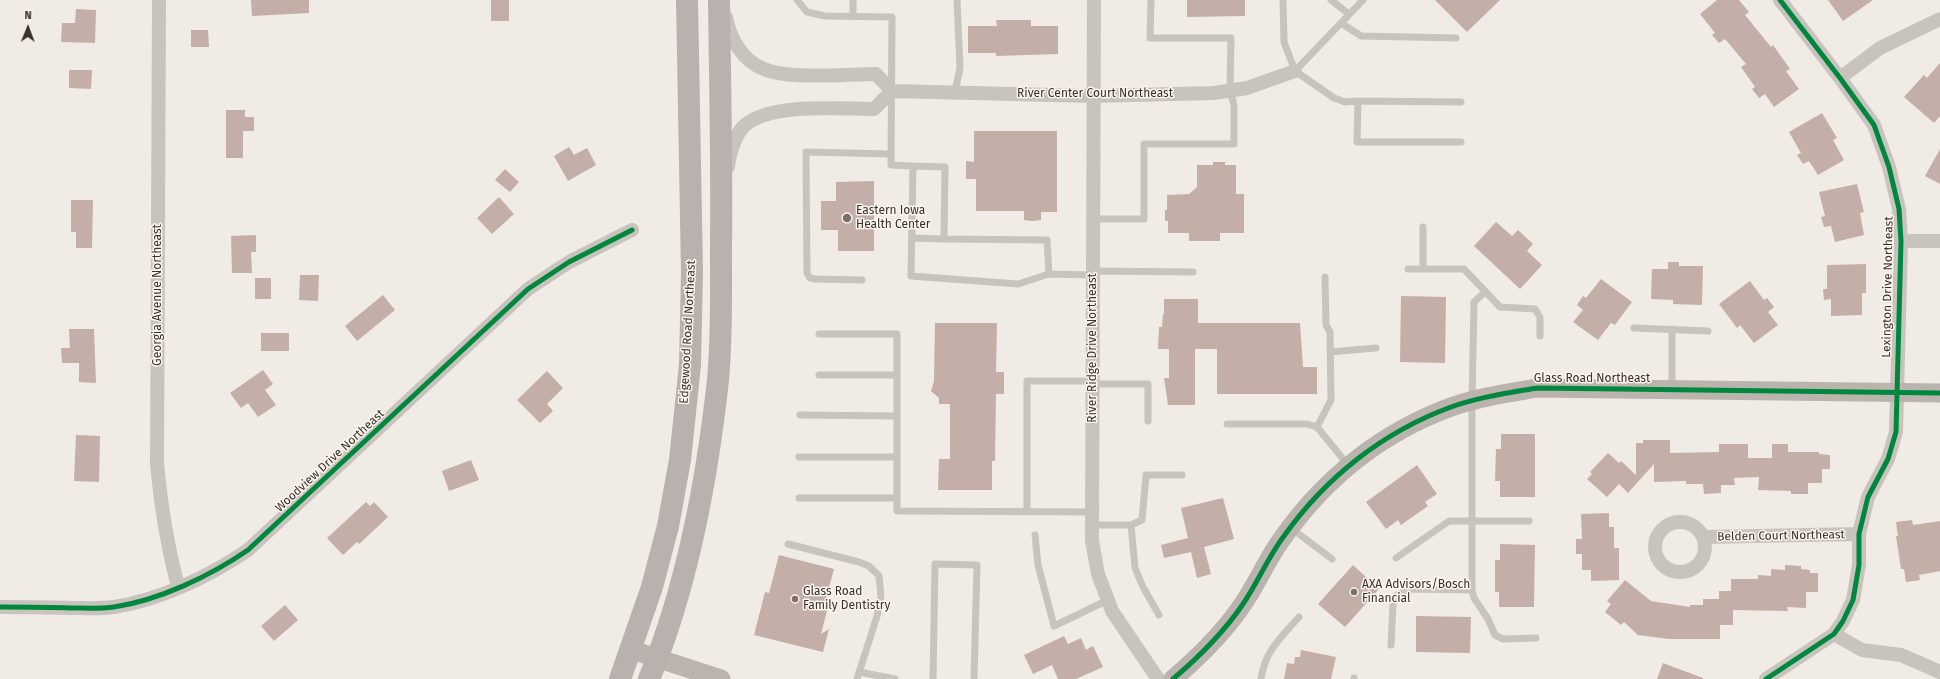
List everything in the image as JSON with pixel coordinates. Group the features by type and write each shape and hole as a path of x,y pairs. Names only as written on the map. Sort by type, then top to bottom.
{"main road":[{"name":"Edgewood Road Northeast","path":"620,679 632,650 652,587 668,526 680,460 690,365 692,272 687,0"},
{"path":"649,679 657,659 680,584 693,535 707,460 718,379 721,307 721,0"}],"street":[{"name":"Georgia Avenue Northeast","path":"160,0 157,464 161,514 168,551 178,588"},
{"path":"721,0 728,31 743,55 763,69 786,75 876,74 892,91 874,109 791,110 765,114 743,128 729,153 721,213"},
{"name":"River Ridge Drive Northeast","path":"1094,0 1092,541 1098,574 1112,611 1158,679"},
{"name":"Lexington Drive Northeast","path":"1780,0 1874,125 1889,167 1899,209 1901,241 1896,432 1888,459 1868,497 1859,534 1858,565 1853,600 1843,621 1834,634"},
{"path":"1840,78 1880,48 1940,19"},
{"name":"River Center Court Northeast","path":"892,91 1094,96 1214,93 1247,88 1295,71"},
{"name":"Woodview Drive Northeast","path":"0,607 113,607 142,600 178,588 224,566 248,550 528,288 569,262 632,230"},
{"path":"1901,241 1940,241"},
{"name":"Glass Road Northeast","path":"1173,679 1201,654 1243,604 1284,536 1310,504 1363,454 1400,429 1452,407 1494,395 1537,388 1940,393"},
{"name":"Belden Court Northeast","path":"1704,537 1859,534"},
{"path":"1766,679 1834,634 1862,650 1901,655 1940,672"},
{"path":"632,650 720,679"}],"lane":[{"path":"797,0 807,12 825,16 892,17 891,165 946,167 944,239"},
{"path":"853,0 853,16"},
{"path":"955,92 960,68 957,0"},
{"path":"1093,219 1144,219 1144,144 1234,144 1234,106 1230,90 1231,38 1150,38 1151,0"},
{"path":"1283,0 1284,42 1295,71 1334,98 1344,102 1461,102"},
{"path":"1331,0 1349,14"},
{"path":"1295,71 1363,0"},
{"path":"1341,23 1361,36 1456,38"},
{"path":"1358,101 1357,142 1461,142"},
{"path":"862,280 815,279 810,278 807,273 806,152 891,154"},
{"path":"913,166 911,276 1018,284 1049,274 1193,272"},
{"path":"1423,227 1423,269"},
{"path":"912,238 1047,240 1049,274"},
{"path":"1408,269 1464,269 1500,307 1535,309 1540,317 1540,336"},
{"path":"1317,427 1331,400 1330,332 1326,325 1325,277"},
{"path":"1485,292 1474,302 1472,401 1472,590 1474,598 1488,618 1495,635 1503,640 1536,638"},
{"path":"1634,328 1708,331"},
{"path":"1672,329 1672,389"},
{"path":"819,334 897,334 897,511 1027,511 1092,518 1131,525 1142,520 1146,475 1182,475"},
{"path":"1330,352 1376,348"},
{"path":"819,375 897,375"},
{"path":"1027,511 1027,381 1148,384 1148,421"},
{"path":"800,416 897,416"},
{"path":"1227,424 1307,424 1317,427 1349,466"},
{"path":"799,457 897,457"},
{"path":"799,498 897,498"},
{"path":"1396,558 1449,521 1529,521"},
{"path":"1131,525 1135,568 1143,588 1159,615"},
{"path":"1291,528 1332,559"},
{"path":"1035,535 1038,565 1054,626 1108,600"},
{"path":"788,544 859,562 869,566 879,576 881,596 877,616 858,676 895,679"},
{"path":"933,679 935,564 977,565 974,679"},
{"path":"1390,645 1393,604 1397,595 1410,590 1472,590"},
{"path":"1262,679 1267,657 1272,648 1299,617"}],"building":[{"path":"251,0 309,0 309,13 252,16"},
{"path":"491,0 509,0 509,21 491,21"},
{"path":"1187,0 1245,0 1245,16 1187,17"},
{"path":"1435,0 1500,0 1467,32"},
{"path":"1717,0 1739,0 1749,12 1745,15 1771,47 1773,45 1790,69 1786,71 1799,89 1774,107 1765,94 1759,98 1752,89 1755,87 1741,67 1746,64 1725,39 1719,43 1712,35 1715,33 1700,14"},
{"path":"1828,0 1873,0 1843,21"},
{"path":"76,9 96,10 95,43 61,42 62,23 75,23"},
{"path":"996,20 1031,20 1031,26 1058,26 1058,54 996,56 996,53 968,53 968,26 997,26"},
{"path":"191,30 208,30 209,47 191,47"},
{"path":"1940,63 1940,116 1934,123 1904,97 1924,75 1927,78"},
{"path":"69,70 92,70 91,89 69,88"},
{"path":"226,110 245,110 245,117 254,117 254,131 243,131 243,158 226,158"},
{"path":"1822,113 1837,138 1833,140 1844,160 1818,175 1809,161 1803,164 1797,155 1801,153 1789,132"},
{"path":"974,131 1057,131 1057,212 1041,212 1041,220 1032,221 1024,220 1024,211 976,211 976,179 966,179 966,161 974,162"},
{"path":"569,147 574,155 587,148 596,165 568,181 554,156"},
{"path":"1940,149 1940,184 1925,176"},
{"path":"1213,162 1225,162 1225,165 1236,165 1236,194 1244,194 1244,233 1220,233 1220,241 1189,241 1189,233 1168,233 1168,221 1165,221 1167,195 1189,194 1197,187 1197,165 1213,165"},
{"path":"505,169 519,182 510,192 495,180"},
{"name":"Eastern Iowa Health Center","path":"874,181 874,251 838,251 838,230 821,230 821,201 836,201 836,182"},
{"path":"1857,184 1864,212 1860,213 1864,235 1835,242 1831,226 1824,227 1821,217 1825,216 1819,192"},
{"path":"499,197 514,214 492,234 477,218"},
{"path":"71,200 93,200 92,248 76,248 76,232 71,232"},
{"path":"1496,222 1512,236 1518,230 1533,244 1527,251 1542,265 1520,289 1474,246"},
{"path":"256,235 256,252 251,252 252,273 232,273 231,236"},
{"path":"1668,262 1679,262 1679,266 1703,266 1702,305 1673,304 1673,300 1651,299 1652,269 1668,269"},
{"path":"1866,264 1866,293 1862,293 1862,315 1831,316 1831,299 1824,300 1823,289 1827,289 1827,265"},
{"path":"300,275 319,275 318,301 299,300"},
{"path":"255,278 271,278 271,299 255,299"},
{"path":"1601,279 1632,302 1615,325 1611,323 1598,340 1573,322 1583,310 1577,305 1583,296 1586,298"},
{"path":"1750,281 1764,300 1767,298 1774,307 1768,312 1778,325 1754,343 1740,325 1737,328 1719,304"},
{"path":"383,295 395,310 357,341 345,326"},
{"path":"1401,296 1446,297 1445,363 1400,362"},
{"path":"1164,299 1198,299 1198,323 1300,323 1303,367 1317,367 1317,394 1217,394 1217,349 1195,349 1195,405 1168,405 1164,378 1169,378 1169,349 1158,349 1159,327 1162,327 1164,314"},
{"path":"935,323 997,323 996,372 1004,372 1004,394 996,394 995,461 992,461 992,490 938,490 939,459 950,459 950,404 939,404 939,398 931,391 934,381"},
{"path":"69,329 94,329 96,383 79,382 79,363 62,363 61,348 70,348"},
{"path":"261,333 289,333 289,351 261,351"},
{"path":"263,370 273,384 265,390 276,405 258,417 248,403 241,408 230,393"},
{"path":"547,371 563,388 547,404 553,411 540,423 517,400"},
{"path":"1501,434 1535,434 1535,497 1500,497 1500,481 1495,481 1496,449 1501,449"},
{"path":"76,435 100,436 99,482 74,481"},
{"path":"1643,440 1670,440 1670,453 1719,452 1719,444 1748,444 1748,458 1772,458 1772,444 1788,444 1788,452 1819,452 1819,454 1830,455 1830,469 1822,469 1822,483 1808,483 1808,494 1791,494 1791,491 1758,490 1759,477 1734,478 1735,485 1721,485 1721,493 1704,494 1703,484 1686,484 1686,481 1654,482 1654,464 1628,493 1619,484 1607,497 1587,479 1592,474 1590,472 1608,453 1619,463 1621,461 1636,475 1636,443 1643,443"},
{"path":"471,460 479,480 449,491 442,471"},
{"path":"1417,465 1437,494 1425,502 1428,506 1401,525 1398,520 1386,529 1366,502"},
{"path":"1223,498 1234,539 1204,547 1211,574 1197,578 1191,552 1164,558 1161,545 1188,538 1181,508"},
{"path":"366,502 370,506 374,502 388,517 359,544 357,542 343,555 327,538"},
{"path":"1609,513 1609,527 1614,527 1614,548 1619,548 1619,580 1591,581 1591,570 1582,570 1582,554 1576,554 1576,539 1582,539 1581,514"},
{"path":"1912,520 1913,525 1940,521 1940,571 1919,575 1920,580 1906,582 1904,569 1901,569 1896,536 1898,536 1896,522"},
{"path":"1500,544 1535,545 1534,607 1499,607 1499,592 1495,592 1495,560 1500,560"},
{"name":"Glass Road Family Dentistry","path":"779,555 834,569 824,606 828,607 821,634 829,629 823,652 754,635 765,592 769,593"},
{"path":"1353,565 1379,589 1345,627 1318,604"},
{"path":"1785,565 1801,566 1801,569 1810,570 1810,573 1818,573 1818,592 1806,592 1806,608 1787,607 1788,611 1733,610 1733,625 1720,625 1720,639 1669,639 1638,635 1624,622 1621,625 1605,612 1611,604 1607,601 1625,580 1651,601 1690,607 1690,605 1703,605 1703,599 1719,599 1719,591 1731,591 1731,579 1758,579 1758,575 1771,576 1771,569 1785,570"},
{"path":"285,605 298,620 274,641 261,626"},
{"path":"1416,616 1471,617 1470,653 1416,652"},
{"path":"1064,636 1068,644 1081,638 1086,650 1093,646 1103,667 1076,679 1058,679 1052,665 1033,674 1024,655"},
{"path":"1301,650 1336,657 1331,679 1284,679 1287,663 1294,664 1295,657 1300,657"},
{"path":"1663,663 1703,678 1703,679 1657,679"}],"cycle path":[{"path":"1766,679 1834,634 1843,621 1853,600 1859,565 1859,534 1868,497 1888,459 1896,432 1901,241 1899,209 1889,167 1874,125 1780,0"},
{"path":"0,607 114,607 131,604 167,593 218,569 248,550 528,289 569,262 632,230"},
{"path":"1173,679 1202,653 1236,614 1278,544 1318,494 1337,476 1379,443 1402,429 1451,407 1483,398 1537,388 1940,393"}],"place":[{"name":"Eastern Iowa Health Center","path":"847,218"},
{"name":"AXA Advisors/Bosch Financial","path":"1354,592"},
{"name":"Glass Road Family Dentistry","path":"795,599"}]}
